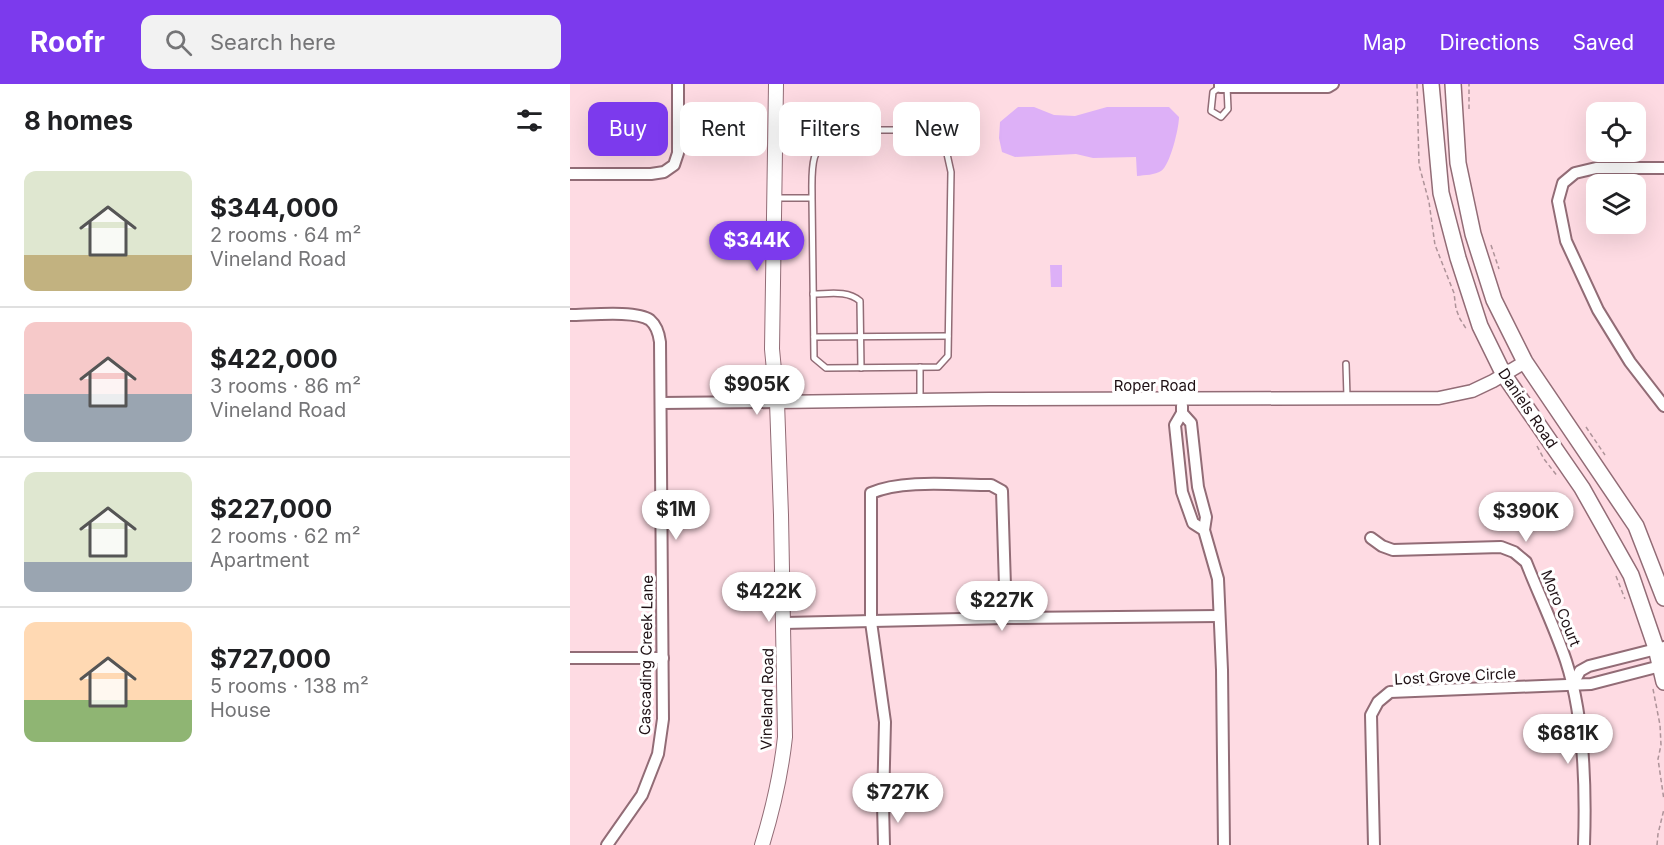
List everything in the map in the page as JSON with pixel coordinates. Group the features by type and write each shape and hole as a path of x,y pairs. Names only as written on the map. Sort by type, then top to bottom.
{"main road":[{"name":"Vineland Road","path":"762,845 782,770 785,737 777,402 772,349 776,84"},
{"name":"Daniels Road","path":"1431,84 1441,193 1458,258 1480,326 1504,375 1582,488 1631,575 1660,648 1664,682"},
{"name":"Daniels Road","path":"1453,84 1458,163 1473,234 1494,300 1525,362 1636,526 1664,598"}],"street":[{"path":"570,174 651,174 664,172 674,165 678,153 678,84"},
{"path":"1222,86 1328,87 1333,84"},
{"path":"1664,168 1596,168 1575,173 1563,183 1558,201 1566,241 1598,310 1630,362 1664,406"},
{"name":"Cascading Creek Lane","path":"570,315 638,315 651,321 658,330 660,342 663,719 658,754 642,795 607,845"},
{"name":"Roper Road","path":"777,402 920,400 1182,406 1347,399 1439,398 1472,391 1525,362"},
{"path":"661,403 777,402"},
{"path":"1182,406 1191,423 1198,487 1206,517 1204,530 1218,579 1224,845"},
{"path":"1182,406 1175,425 1182,492 1193,523 1204,530"},
{"path":"884,845 885,722 871,622 871,493 886,486 902,485 991,486 1002,491 1006,618"},
{"path":"1182,492 1198,487"},
{"name":"Moro Court","path":"1371,538 1393,550 1501,547 1514,552 1526,562 1566,660 1573,684"},
{"path":"784,623 1219,616"},
{"path":"1584,845 1586,799 1573,684 1580,671 1589,666 1660,648"},
{"path":"570,658 663,658"},
{"name":"Lost Grove Circle","path":"1374,845 1371,715 1378,702 1390,692 1591,684 1662,665"}],"lane":[{"path":"1222,86 1228,109 1221,117 1211,111 1213,92 1222,86"},
{"path":"834,130 931,130 945,145 951,172 948,356 938,367 826,368 814,358 812,198 812,161 821,141 834,130"},
{"path":"774,198 812,198"},
{"path":"813,294 846,293 860,301 861,368"},
{"path":"814,337 948,336"},
{"path":"1346,364 1347,399"},
{"path":"920,367 920,400"}],"path":[{"path":"1468,113 1469,84"},
{"path":"1487,237 1495,254 1499,272"},
{"path":"1584,425 1606,457"},
{"path":"1658,845 1658,834 1664,809"}],"shaded area":[{"path":"1018,107 1034,107 1054,115 1075,116 1107,107 1169,107 1179,117 1179,122 1168,162 1164,168 1156,173 1137,176 1136,157 1093,158 1076,154 1015,157 1002,152 999,138 1000,122"},
{"path":"1050,265 1062,265 1062,287 1051,287"}]}
